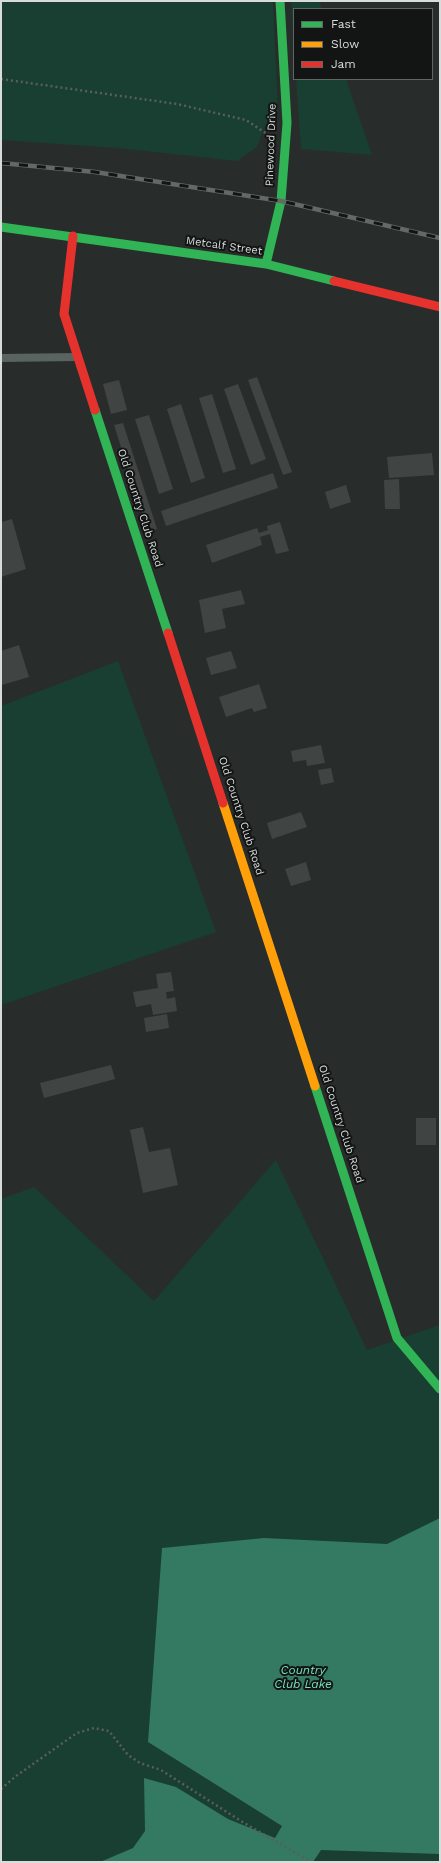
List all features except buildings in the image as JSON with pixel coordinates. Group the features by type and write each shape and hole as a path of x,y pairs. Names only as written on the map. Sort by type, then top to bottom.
{"street":[{"name":"Pinewood Drive","path":"266,264 281,201 285,143 286,123 280,1"},
{"name":"Metcalf Street","path":"1,227 266,264 440,307"},
{"name":"Old Country Club Road","path":"73,236 64,314 397,1338 440,1389"}],"lane":[{"path":"1,358 78,357"}],"path":[{"path":"1,79 177,104 246,120 267,135 285,143"},
{"path":"1,1789 16,1776 77,1733 94,1728 102,1729 110,1731 128,1755 140,1763 161,1770 260,1832 312,1862"}],"shaded area":[{"path":"1,1 273,1 278,111 266,123 257,147 237,161 118,148 1,140"},
{"path":"291,1 319,1 322,8 293,8 293,32"},
{"path":"296,80 346,80 372,155 301,149"},
{"path":"118,661 216,932 1,1005 1,706"},
{"path":"276,1160 367,1350 440,1325 440,1862 1,1862 1,1199 34,1187 154,1301"}],"water":[{"name":"Country Club Lake","path":"440,1518 440,1854 321,1850 313,1862 100,1862 133,1848 145,1831 144,1778 176,1787 228,1819 275,1838 282,1826 148,1742 162,1548 264,1538 387,1544"}],"railway":[{"path":"1,163 95,172 281,201 440,238"}],"traffic: fast":[{"path":"266,264 281,201 287,123 280,1"},
{"path":"1,227 266,264 334,281"},
{"path":"95,410 168,633"},
{"path":"315,1086 397,1338 440,1389"}],"traffic: slow":[{"path":"223,803 315,1086"}],"traffic: jam":[{"path":"73,236 64,314 95,410"},
{"path":"334,281 440,307"},
{"path":"168,633 223,803"}]}
